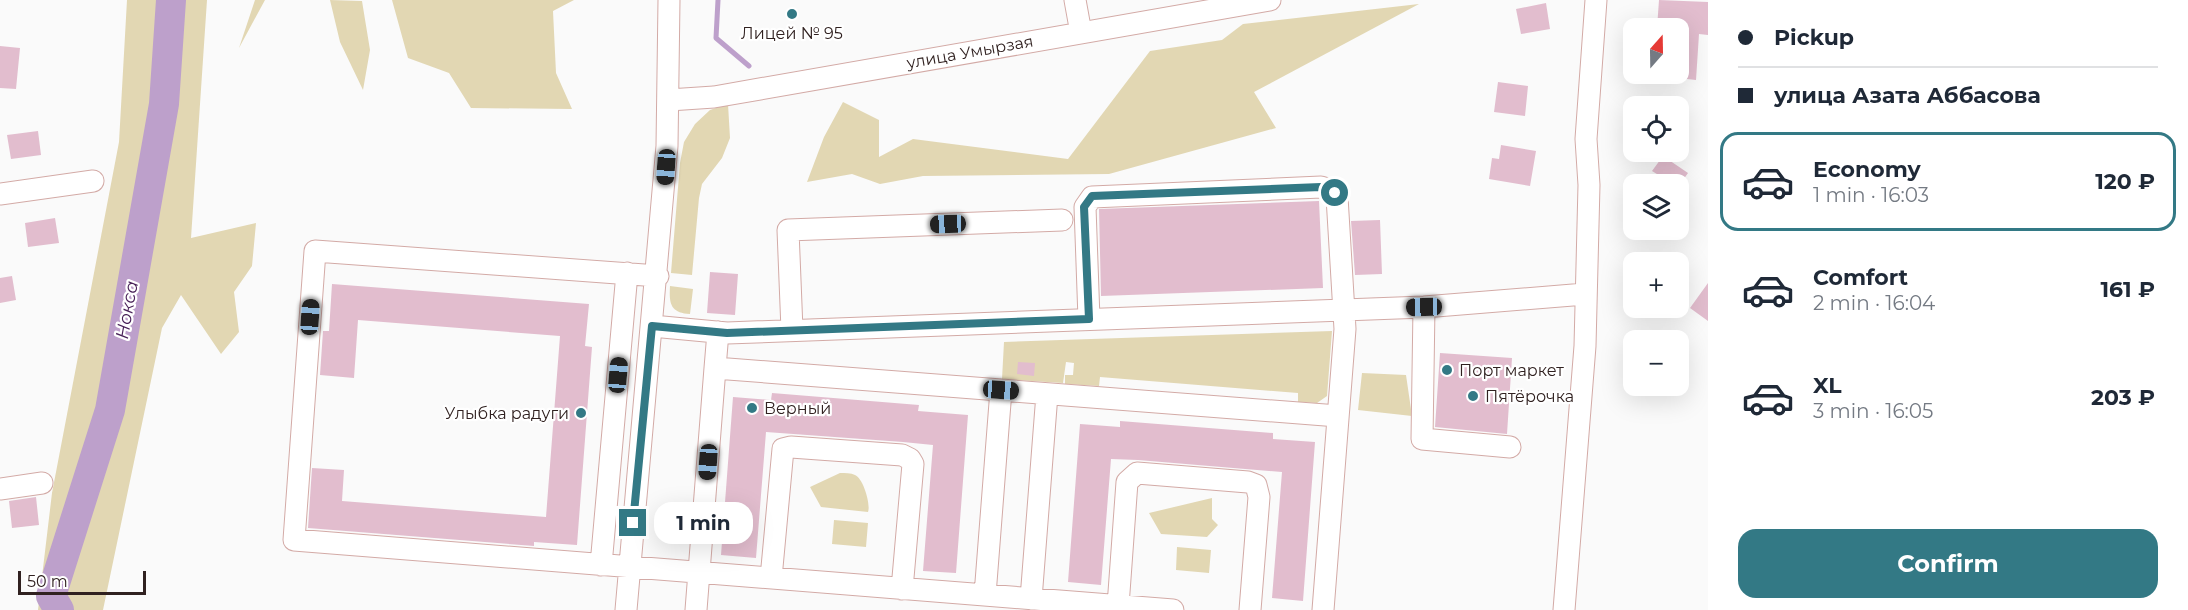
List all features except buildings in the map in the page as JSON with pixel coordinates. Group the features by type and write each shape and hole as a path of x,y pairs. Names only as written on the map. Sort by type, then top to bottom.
{"street":[{"path":"626,608 658,276 669,99 669,0"},
{"path":"1075,0 1081,33"},
{"name":"улица Умырзая","path":"669,99 714,97 1270,0"},
{"path":"1564,610 1585,345 1589,185 1587,139 1596,0"},
{"path":"0,194 93,181"},
{"path":"1089,319 1086,202 1098,195 1321,187 1331,190 1337,197 1343,312 1338,416 1323,610"},
{"path":"792,330 788,230 1062,220"},
{"path":"658,276 315,250 294,540 1173,610"},
{"path":"601,565 627,273"},
{"path":"652,326 718,332 1343,312 1585,294"},
{"path":"1424,307 1422,439 1510,447"},
{"path":"696,610 718,332"},
{"path":"715,368 1338,416"},
{"path":"985,595 1001,390"},
{"path":"1031,599 1047,393"},
{"path":"771,578 781,454 784,448 903,456 910,459 913,464 902,589"},
{"path":"1118,606 1127,482 1137,473 1248,482 1256,485 1259,496 1250,610"},
{"path":"0,489 42,483"}],"shaded area":[{"path":"127,0 207,0 191,238 256,223 252,266 234,292 239,332 221,354 181,295 162,328 103,610 38,610 52,493 119,142"},
{"path":"255,0 265,0 239,48"},
{"path":"330,0 362,1 370,50 363,90 340,42"},
{"path":"392,0 574,0 553,11 556,73 572,109 471,108 449,73 408,58"},
{"path":"1419,4 1254,92 1276,128 1109,174 923,176 880,184 852,174 807,182 824,137 843,102 879,120 879,157 913,139 1068,159 1150,51 1222,40 1243,24"},
{"path":"728,104 730,138 722,158 702,184 699,198 692,275 671,273 680,163 684,142 695,124 710,110"},
{"path":"670,286 693,289 690,314 678,312 672,306"},
{"path":"1332,331 1327,396 1317,403 1298,402 1298,393 1100,377 1099,386 1065,384 1065,375 1073,375 1074,363 1066,362 1063,383 1002,379 1004,342"},
{"path":"1362,373 1406,375 1412,416 1358,410"},
{"path":"840,473 853,474 861,481 867,498 868,512 821,507 810,487"},
{"path":"1212,498 1212,519 1218,525 1207,537 1161,534 1149,513"},
{"path":"834,520 868,523 866,547 832,544"},
{"path":"1177,547 1211,550 1209,573 1176,570"}],"waterway":[{"name":"Нокса","path":"59,610 51,596 110,410 164,104 171,0"},
{"path":"718,0 716,38 749,66"}],"place":[{"name":"Лицей № 95","path":"792,14"},
{"name":"Порт маркет","path":"1447,370"},
{"name":"Пятёрочка","path":"1473,396"},
{"name":"Верный","path":"752,408"},
{"name":"Улыбка радуги","path":"581,413"}],"route":[{"path":"633,523 652,326 727,333 1089,319 1084,207 1092,196 1321,187 1326,187 1335,193"}]}
